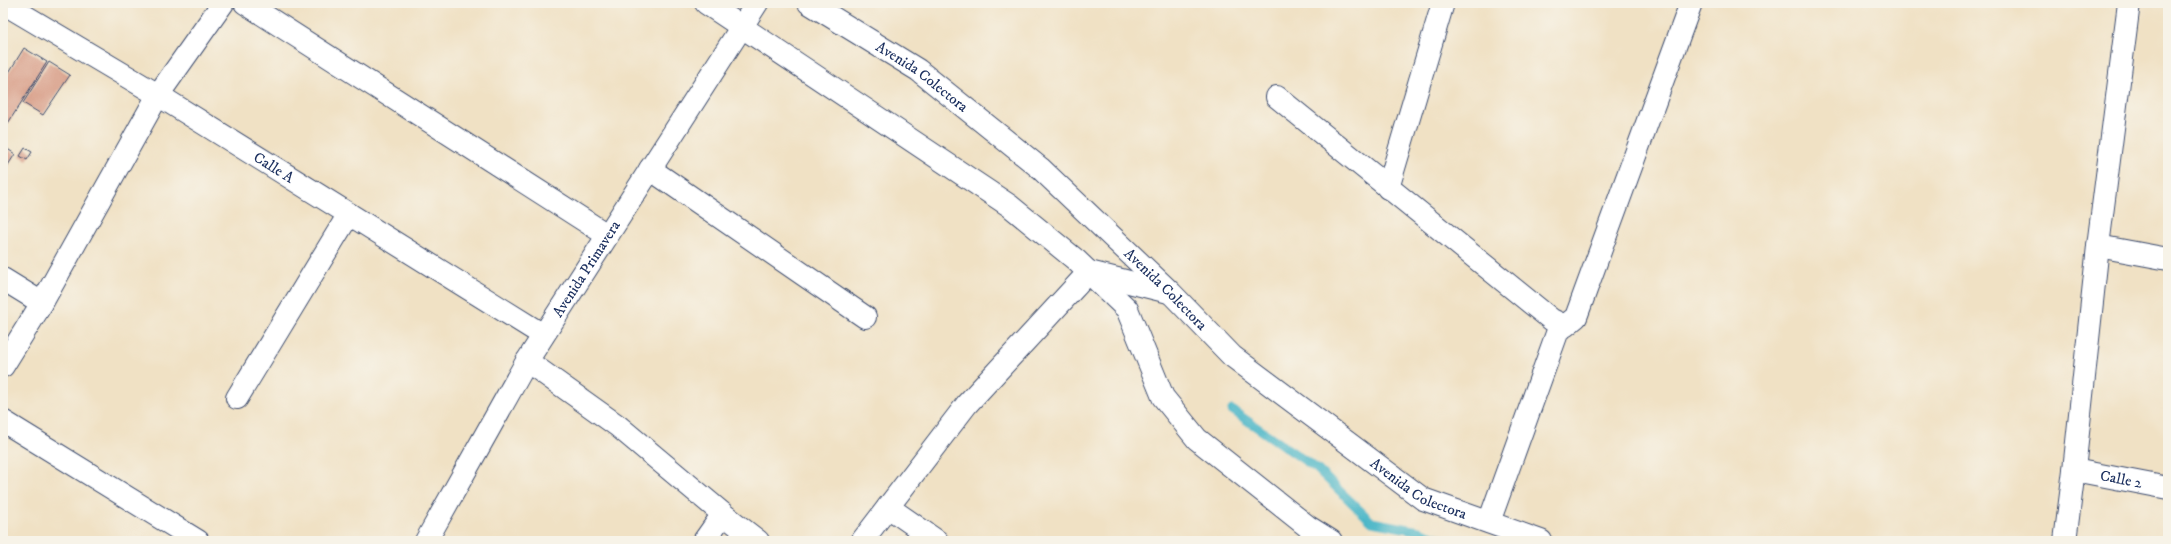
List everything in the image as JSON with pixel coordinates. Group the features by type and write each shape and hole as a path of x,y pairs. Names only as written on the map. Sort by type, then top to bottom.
{"street":[{"name":"Calle A","path":"3,3 158,95 543,336"},
{"path":"3,366 42,303 158,95 223,3"},
{"path":"245,3 607,235"},
{"path":"706,3 1010,206 1089,272 1127,309 1163,397 1197,439 1307,526 1331,541"},
{"name":"Avenida Primavera","path":"426,541 527,361 757,3"},
{"name":"Avenida Colectora","path":"809,3 918,70 1040,168 1171,293 1232,356 1423,499 1541,541"},
{"path":"1388,188 1443,3"},
{"path":"1277,97 1388,188 1560,325 1565,326 1576,317 1691,3"},
{"path":"2064,541 2074,470 2098,246 2129,3"},
{"path":"650,169 865,316"},
{"path":"237,398 349,214"},
{"path":"2098,246 2168,259"},
{"path":"1089,272 1171,293"},
{"path":"862,541 967,404 1089,272"},
{"path":"3,279 42,303"},
{"path":"1489,522 1560,325"},
{"path":"527,361 618,426 723,514 758,541"},
{"path":"3,421 198,541"},
{"name":"Calle 2","path":"2074,470 2168,488"},
{"path":"888,507 937,541"},
{"path":"704,541 723,514"}],"building":[{"path":"24,48 47,62 3,131 3,82"},
{"path":"49,62 70,75 43,115 23,103"},
{"path":"3,146 15,154 3,173"},
{"path":"25,148 32,152 27,160 20,156"}],"waterway":[{"path":"1232,410 1317,469 1372,522 1419,531 1447,541"}]}
